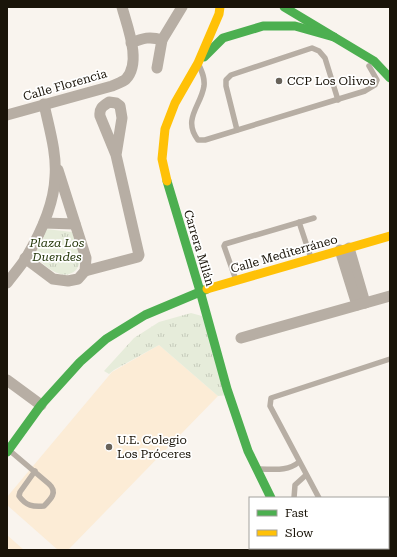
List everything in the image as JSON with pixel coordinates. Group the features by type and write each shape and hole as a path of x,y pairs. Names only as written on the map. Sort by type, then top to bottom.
{"street":[{"path":"122,7 132,48 144,37 154,37 162,40"},
{"path":"157,68 162,40 182,7"},
{"name":"Carrera Milán","path":"220,7 219,14 198,62 175,103 164,129 162,159 169,190 200,291 227,389 248,451 271,497"},
{"path":"284,7 374,61 390,78"},
{"path":"198,62 223,38 263,26 295,26 334,37"},
{"name":"Calle Florencia","path":"7,115 112,86 126,79 132,69 132,48"},
{"path":"7,283 26,258 44,223 56,178 54,157 44,104"},
{"path":"26,258 53,279 68,281 78,279 85,271 138,257 139,254 116,155"},
{"path":"54,157 86,258 85,271"},
{"path":"44,223 75,224"},
{"name":"Calle Mediterráneo","path":"8,451 41,405 80,362 106,338 144,315 200,291 390,236"},
{"path":"344,249 361,304"},
{"path":"241,338 390,296"},
{"path":"7,380 41,405"}],"lane":[{"path":"237,130 226,86 226,80 231,75 312,48 319,51 325,58 338,100"},
{"path":"198,62 204,75 204,87 191,122 193,133 198,140 205,140 338,100 365,91 375,85 377,80 370,67 352,48"},
{"path":"237,280 224,246 225,244 314,218"},
{"path":"299,222 311,259"},
{"path":"318,497 270,406 271,398 390,359"},
{"path":"8,451 35,471 53,487 54,493 51,500 44,506 34,506 22,501 19,496 20,492 35,471"},
{"path":"257,469 286,469 299,462"},
{"path":"294,497 295,485 306,475"}],"shaded area":[{"name":"U.E. Colegio Los Próceres","path":"159,345 218,396 68,550 58,550 7,505 7,497 112,372"},
{"path":"7,535 24,550 7,550"}],"green space":[{"name":"Plaza Los Duendes","path":"46,229 72,232 81,259 77,269 70,274 64,275 52,271 32,254"},
{"path":"191,313 202,316 228,395 218,396 159,345 109,374 104,371 134,338 159,322"}],"traffic: fast":[{"path":"284,7 374,61 390,78"},
{"path":"204,57 223,38 263,26 295,26 334,37"},
{"path":"167,181 200,291 227,389 248,451 271,497"},
{"path":"7,452 41,405 80,362 106,339 145,315 207,289"}],"traffic: slow":[{"path":"167,181 162,159 165,129 175,103 198,63 219,14 220,7"},
{"path":"207,289 390,236"}],"place":[{"name":"CCP Los Olivos","path":"279,81"},
{"name":"U.E. Colegio Los Próceres","path":"109,447"}]}
